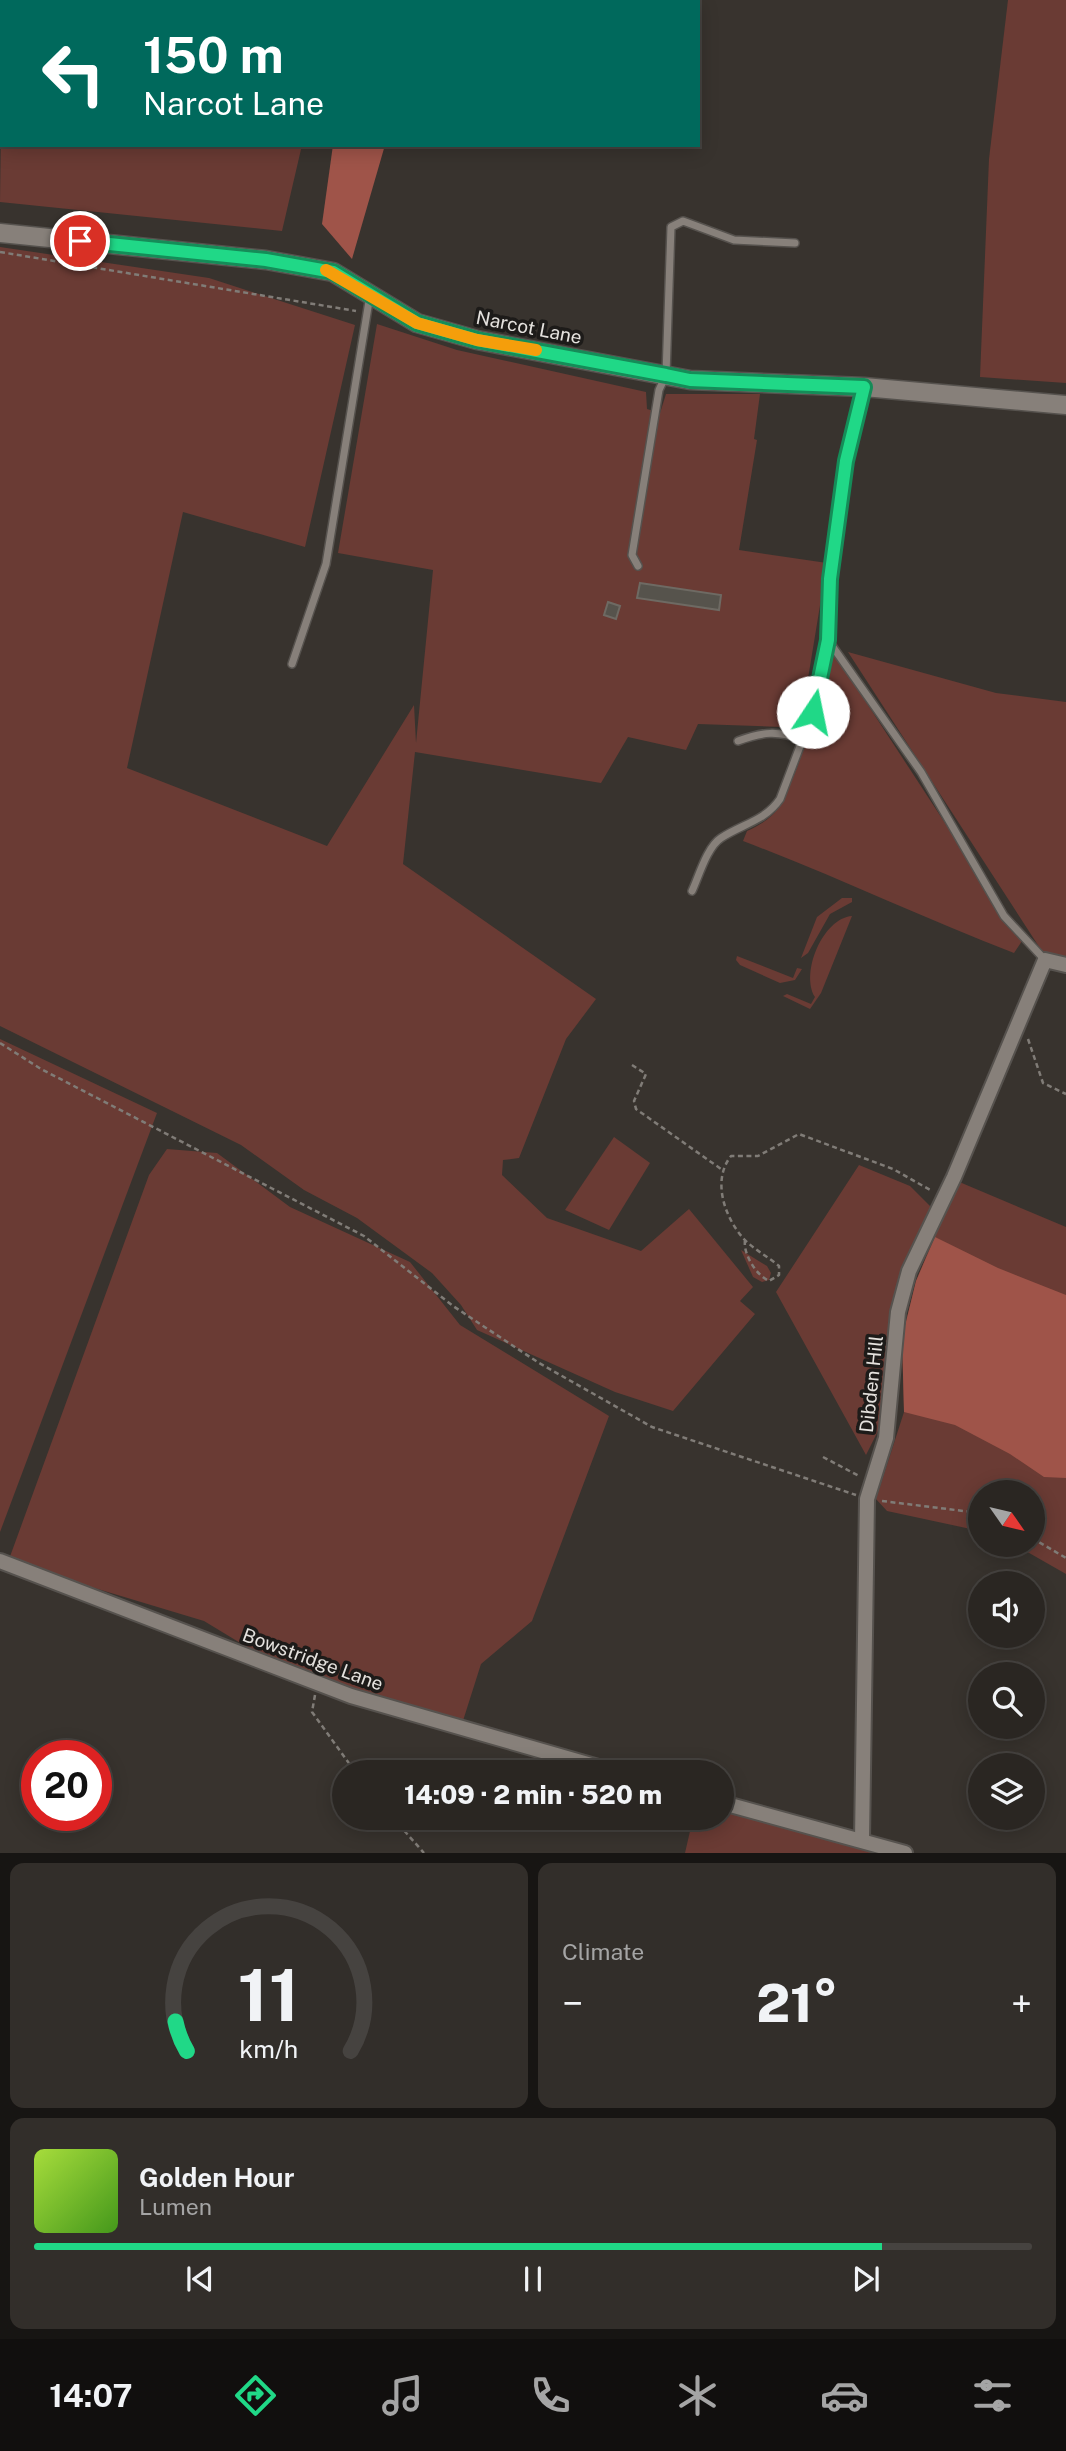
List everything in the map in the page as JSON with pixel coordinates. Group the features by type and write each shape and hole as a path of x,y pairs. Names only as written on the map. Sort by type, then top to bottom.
{"street":[{"name":"Narcot Lane","path":"0,233 266,260 333,272 417,323 477,340 690,380 864,387 1066,405"},
{"path":"1045,960 1066,965"},
{"name":"Dibden Hill","path":"862,1840 867,1499 886,1438 898,1312 909,1270 943,1199 1045,960"},
{"name":"Bowstridge Lane","path":"0,1561 351,1696 575,1760"},
{"path":"734,1805 905,1853"}],"lane":[{"path":"638,566 632,555 659,390 666,375 669,234 673,225 685,222 734,240 795,243"},
{"path":"292,664 326,564 370,295"},
{"path":"692,891 718,839 771,811 780,799 813,712 828,640 831,566 846,461 864,387"},
{"path":"828,640 921,772 1004,916 1045,960"},
{"path":"738,741 760,733 785,733 802,740"}],"path":[{"path":"1022,1016 1043,1083 1066,1094"},
{"path":"0,1043 41,1069 364,1236 453,1306 539,1363 652,1427 867,1499 968,1512"},
{"path":"632,1065 646,1074 634,1101 636,1109 721,1169"},
{"path":"745,1240 744,1248 761,1278 769,1281 779,1275 779,1266 745,1240 733,1224 719,1182 721,1169 731,1156 758,1156 799,1135 826,1142 893,1169 923,1183 943,1199"},
{"path":"823,1457 871,1482"},
{"path":"1045,1546 1066,1558"},
{"path":"316,1682 312,1712 347,1760"},
{"path":"404,1830 424,1853"}],"shaded area":[{"path":"1008,0 1066,0 1066,383 980,377 989,159"},
{"path":"1,147 302,147 282,231 0,202"},
{"path":"333,147 384,147 352,259 322,224"},
{"path":"0,247 209,278 355,325 305,547 183,512 127,768 327,846 414,705 416,743 433,570 338,553 377,324 457,350 646,392 647,409 660,413 666,394 760,394 754,439 757,440 739,550 827,563 801,721 782,727 698,724 686,750 628,737 601,783 415,752 403,864 596,999 566,1039 519,1158 503,1160 502,1175 547,1218 641,1251 689,1209 753,1287 740,1301 755,1314 673,1411 615,1392 477,1330 461,1305 432,1273 357,1218 304,1190 241,1145 0,1026"},
{"path":"829,651 834,653 1022,941 1014,953 743,841 747,831 775,812 787,791 809,732"},
{"path":"848,652 996,693 1066,702 1066,961 1045,956"},
{"path":"842,898 852,898 852,902 830,914 808,953 801,958 817,917"},
{"path":"852,916 821,993 810,1009 783,996 787,994 811,1004 815,997 810,974 817,948 832,926 841,919"},
{"path":"737,956 793,978 797,968 802,969 795,980 780,983 740,965 736,960"},
{"path":"0,1039 157,1113 0,1532"},
{"path":"614,1137 650,1163 609,1230 565,1210"},
{"path":"167,1149 217,1153 290,1207 410,1262 460,1325 609,1416 532,1621 481,1664 461,1727 280,1667 204,1621 8,1562 149,1175"},
{"path":"859,1165 910,1186 931,1207 903,1278 881,1425 866,1455 776,1292"},
{"path":"957,1181 1066,1227 1066,1574 1038,1558 1045,1558 1045,1480 968,1480 968,1528 887,1511 876,1499 904,1412 902,1338 916,1281"},
{"path":"935,1237 998,1268 1066,1295 1066,1478 1044,1477 1010,1454 955,1425 904,1412 902,1338 916,1281"},
{"path":"741,1250 767,1266 771,1273 769,1280 762,1282 753,1277"},
{"path":"734,1805 902,1853 685,1853 690,1830 734,1830"}],"building":[{"path":"640,583 721,595 719,610 637,598"},
{"path":"608,602 620,606 616,619 604,615"}],"slow traffic":[{"path":"326,270 417,323 477,340 536,350"}],"route":[{"path":"80,241 266,260 333,272 417,323 477,340 690,380 864,387 846,461 830,579 828,640 813,712"}]}
